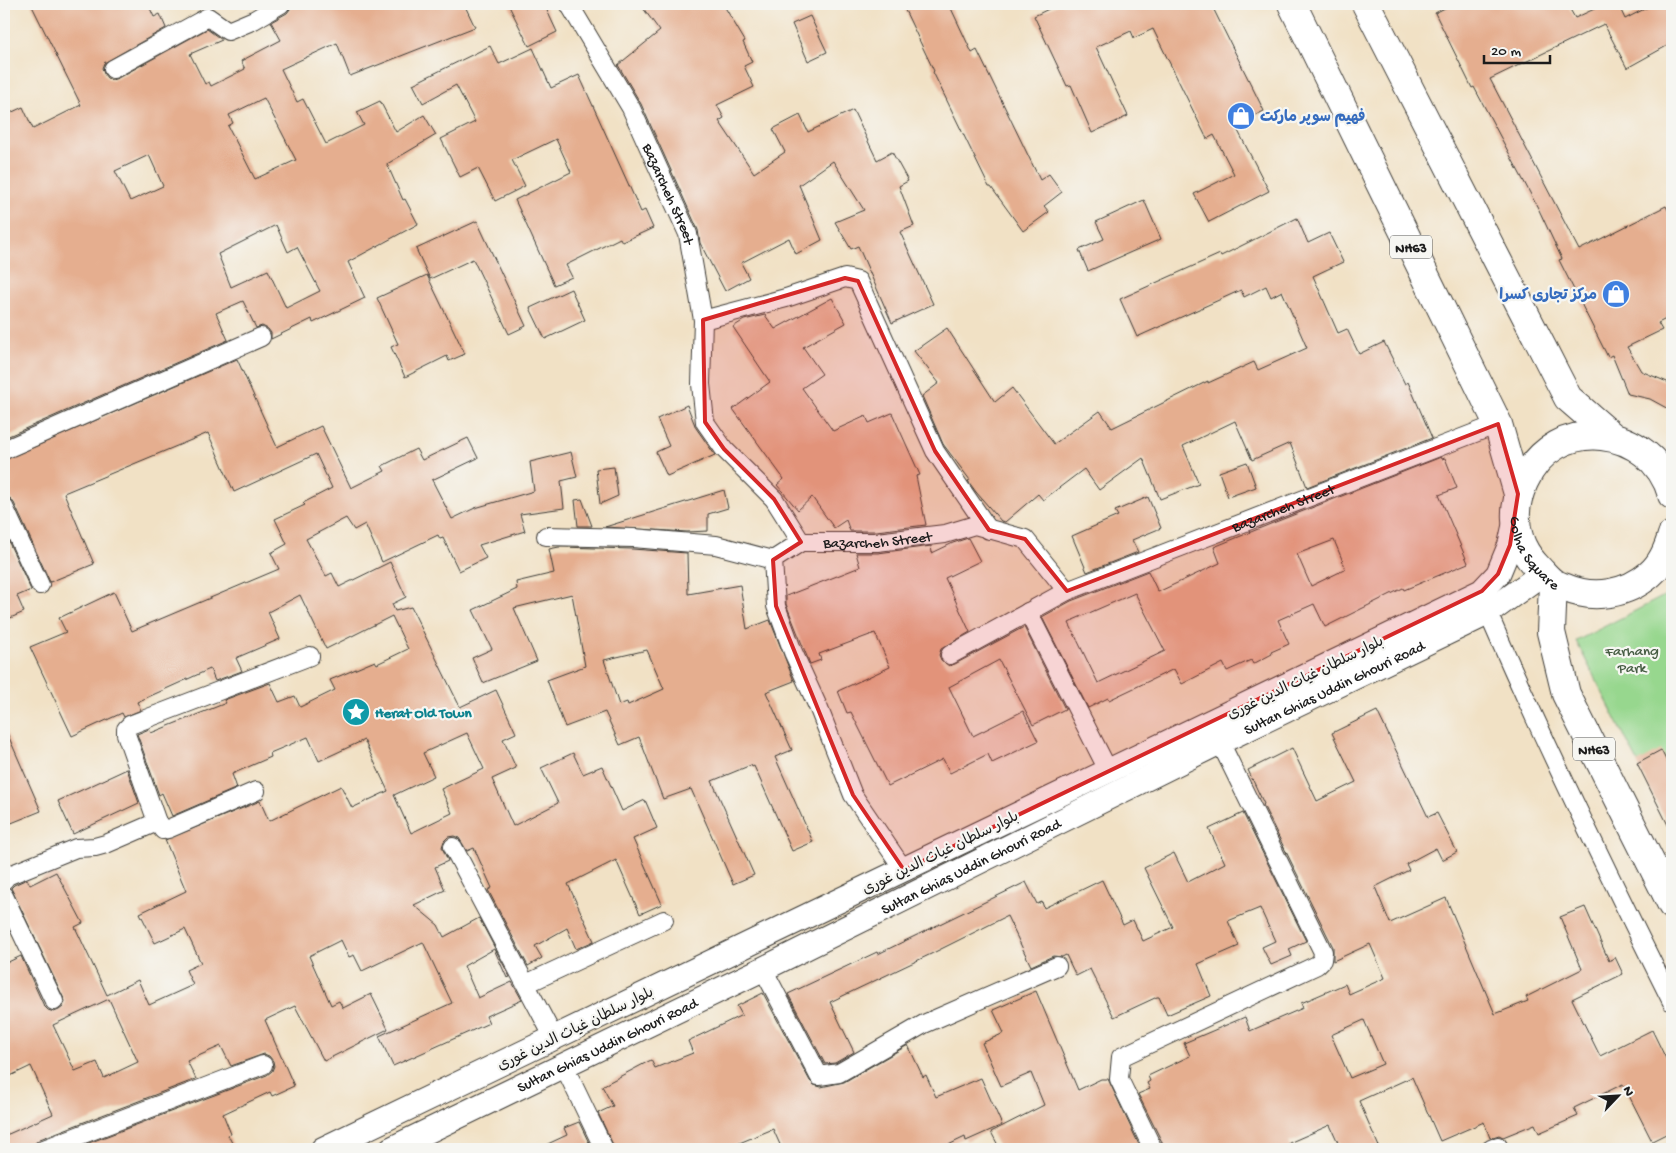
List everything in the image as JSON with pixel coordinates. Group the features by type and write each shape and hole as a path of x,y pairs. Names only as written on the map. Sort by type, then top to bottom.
{"highway":[{"name":"NH63","path":"1292,4 1498,424 1517,506"},
{"path":"1366,4 1568,398 1613,437"},
{"name":"Golha Square","path":"1672,495 1669,483 1657,463 1640,448 1613,437 1588,435 1565,441 1544,454 1528,472 1517,506 1519,539 1528,558 1548,578 1577,593 1603,595 1629,588 1651,573 1667,552 1672,535"},
{"name":"NH63","path":"1548,578 1551,632 1566,694 1672,905"}],"street":[{"path":"113,69 208,17 228,31 254,20 281,4"},
{"name":"Bazarcheh Street","path":"569,4 631,108 688,234 703,320 702,384 705,422 724,449 774,499 801,542 877,542 945,534 975,525 1025,539 1067,591 1498,424"},
{"path":"703,320 786,298 845,278 858,281 935,451 989,530"},
{"path":"4,450 261,337"},
{"path":"1640,448 1656,462 1672,465"},
{"name":"بلوار سلطان غیاث الدین غوری","path":"323,1149 1109,772 1485,602 1510,545 1517,506"},
{"path":"4,507 40,585"},
{"path":"546,536 633,538 716,546 773,560 801,542"},
{"path":"773,560 776,606 793,652 819,709 853,795 904,870"},
{"name":"Sultan Ghias Uddin Ghouri Road","path":"391,1149 763,969 1220,742 1485,602 1548,578"},
{"path":"950,655 1067,591"},
{"path":"1485,602 1520,688 1672,1002"},
{"path":"1028,612 1109,772"},
{"path":"256,791 163,830 157,822 126,730 130,725 310,656"},
{"path":"1152,1147 1119,1079 1121,1057 1317,965 1322,960 1323,952 1220,742"},
{"path":"4,880 7,876 76,848 95,847 106,844 157,822"},
{"path":"454,846 554,1038"},
{"path":"4,899 54,1002"},
{"path":"526,984 664,920"},
{"path":"763,969 819,1076 839,1073 924,1024 1057,966"},
{"path":"44,1149 263,1065"},
{"path":"564,1066 604,1149"}],"highlighted area":[{"path":"845,278 858,281 935,451 989,530 1025,539 1067,591 1498,424 1518,494 1510,545 1498,574 1482,591 904,870 853,795 776,606 773,560 801,542 774,499 724,449 705,422 703,320"}],"green space":[{"name":"Farhang Park","path":"1672,592 1672,829 1576,641"}],"building":[{"path":"31,4 148,4 154,17 160,14 166,28 104,63 102,68 104,74 112,80 207,29 222,40 190,54 205,84 209,82 211,86 245,69 241,61 281,40 271,22 287,13 292,4 464,4 475,27 350,76 337,43 281,69 297,102 303,99 326,144 364,125 357,112 380,101 396,132 424,115 436,135 387,164 403,200 405,199 418,224 348,262 365,298 313,323 312,319 271,339 271,333 268,329 262,326 256,328 243,301 216,313 228,340 4,438 4,116 23,107 33,129 81,105","holes":["264,98 296,160 255,179 228,126 233,123 229,115","149,155 163,186 130,201 115,171","276,225 288,252 297,247 320,291 286,308 268,270 231,287 218,254"]},
{"path":"508,4 544,4 557,32 529,46"},
{"path":"640,4 723,4 745,41 743,42 752,62 744,66 754,87 717,105 724,118 719,121 754,173 785,152 773,129 800,115 808,132 853,110 877,160 892,152 908,181 899,186 914,226 900,232 933,304 892,323 858,246 851,249 835,222 864,210 833,161 799,185 822,240 796,254 789,238 741,263 749,278 725,291 700,243 698,230 641,104 618,65 660,31"},
{"path":"902,4 949,4 972,53 977,50 1040,180 1049,174 1062,192 1044,206 1049,212 1023,231 991,187 989,187"},
{"path":"1059,4 1211,4 1264,111 1235,125 1269,191 1209,222 1194,194 1234,174 1214,135 1207,139 1153,29 1134,38 1131,31 1096,47 1128,116 1092,133 1071,85 1067,86 1034,16"},
{"path":"1453,4 1567,4 1575,18 1605,4 1618,4 1625,19 1654,4 1672,4 1672,43 1627,68 1604,24 1490,79 1579,250 1666,206 1672,218 1672,316 1658,323 1662,330 1627,347 1641,371 1672,384 1672,411 1650,399 1628,394 1612,355 1608,357 1559,260 1562,259 1539,210 1474,87 1472,88 1435,13"},
{"path":"810,16 827,52 808,61 792,24"},
{"path":"490,46 499,64 533,48 551,88 579,75 641,212 645,210 653,228 622,242 620,238 566,265 572,277 554,285 515,200 571,172 556,139 512,160 525,186 495,201 478,168 460,177 441,139 475,122 456,85 423,103 413,84"},
{"path":"1144,200 1161,239 1088,271 1079,250 1104,239 1096,222"},
{"path":"1297,218 1308,243 1329,233 1343,262 1313,276 1338,333 1347,329 1359,354 1384,342 1405,384 1408,382 1432,438 1307,487 1290,443 1252,460 1235,421 1183,446 1199,484 1160,499 1143,458 1099,490 1084,469 1043,500 1038,494 1005,522 1001,521 976,492 968,481 970,480 943,444 922,396 939,383 914,351 947,328 995,402 1012,388 1054,444 1100,411 1112,428 1208,381 1208,383 1254,362 1258,370 1307,348 1282,291 1271,297 1266,286 1244,297 1241,290 1137,337 1120,299 1220,254 1221,256"},
{"path":"477,221 526,326 509,334 473,259 430,279 416,249"},
{"path":"427,275 465,354 449,361 447,356 405,377 391,347 398,344 377,298"},
{"path":"571,289 585,320 545,339 530,308"},
{"path":"832,298 846,323 803,347 822,374 802,388 833,431 866,416 869,423 892,413 920,475 916,476 926,525 876,531 850,531 846,520 834,528 812,497 798,510 777,485 784,479 733,409 770,382 733,327 744,320 765,315 775,329"},
{"path":"237,359 277,447 321,426 351,488 385,471 382,466 416,449 422,460 468,438 478,458 432,480 452,519 475,508 534,491 530,462 571,452 577,477 561,481 564,508 520,514 525,531 479,545 486,558 459,571 443,538 440,539 438,535 382,562 365,524 354,530 346,518 306,539 326,576 332,573 339,587 390,562 406,597 392,604 395,611 411,607 460,707 496,690 516,733 503,739 516,768 492,779 513,826 558,803 541,768 573,753 583,774 602,766 622,811 645,800 657,828 633,839 662,904 640,914 616,860 568,884 594,941 576,949 567,928 535,946 542,958 528,966 488,890 492,888 474,848 467,851 459,838 454,836 448,837 442,847 448,861 435,867 445,890 414,905 438,925 444,937 479,918 510,977 507,978 494,949 464,966 478,998 512,982 522,1000 486,1016 489,1023 393,1066 379,1036 452,1003 423,942 362,971 354,955 349,957 341,940 309,956 331,1005 339,1001 343,1008 371,994 388,1029 324,1061 295,1006 265,1020 294,1086 272,1096 270,1092 223,1114 231,1134 228,1135 235,1149 73,1149 267,1075 272,1071 273,1061 264,1054 231,1066 221,1046 187,1061 196,1079 40,1139 35,1143 34,1149 4,1149 4,1136 53,1114 31,1066 4,1079 4,964 21,956 44,1006 48,1010 54,1012 59,1010 63,1007 65,1001 11,888 27,879 30,885 56,872 83,923 75,927 107,995 138,980 149,1005 193,985 186,970 201,963 185,929 155,943 140,913 186,891 165,840 260,801 269,821 341,786 352,808 388,791 364,740 319,761 308,737 270,753 271,757 232,774 237,788 172,816 162,793 159,795 137,734 149,729 151,733 226,703 224,700 270,683 279,702 295,696 300,707 335,690 330,680 375,661 377,664 408,649 392,616 326,649 300,595 268,612 280,639 236,658 242,671 215,681 210,669 137,702 141,710 124,717 122,713 72,736 30,647 66,632 59,618 114,592 132,631 279,569 271,553 287,544 275,519 305,505 303,503 332,488 316,454 234,492 208,433 64,493 94,564 50,582 14,503 10,498 4,497 4,460","holes":["467,733 484,769 441,789 452,813 411,833 394,795 434,776 423,753","109,999 138,1062 104,1078 97,1062 75,1071 53,1025"]},
{"path":"687,405 696,428 715,455 667,476 656,452 669,446 657,419"},
{"path":"1441,457 1442,459 1445,458 1457,488 1439,495 1468,563 1404,590 1403,588 1325,627 1314,604 1278,620 1289,644 1271,652 1272,654 1253,664 1251,660 1227,671 1223,663 1182,684 1174,669 1088,708 1042,617 1071,601 1148,571 1158,592 1220,563 1214,547","holes":["1334,540 1346,569 1311,586 1297,554","1135,593 1165,651 1098,683 1069,623"]},
{"path":"1247,462 1256,487 1228,497 1219,472"},
{"path":"614,467 618,496 600,504 596,469"},
{"path":"724,490 728,508 708,514 708,531 687,532 605,527"},
{"path":"1148,497 1161,528 1132,540 1138,552 1087,572 1072,536 1118,516 1115,511"},
{"path":"582,499 592,526 578,526 575,500"},
{"path":"4,532 31,590 17,596 24,612 8,619 4,609"},
{"path":"968,538 980,561 945,578 970,632 941,649 939,655 941,660 949,666 955,664 1024,627 1065,709 1033,725 999,660 949,687 973,736 1023,711 1038,741 992,763 988,754 950,773 943,759 888,786 851,712 847,713 838,691 890,667 875,633 819,654 821,660 810,664 786,604 786,596 860,567 856,553 878,553 931,546 932,553"},
{"path":"559,547 632,549 687,553 688,594 740,585 747,629 770,620 794,681 766,692 792,750 775,757 813,842 792,851 754,766 752,767 751,765 712,781 754,875 733,884 691,789 663,799 639,737 620,745 605,712 565,727 547,680 585,666 572,594 514,608 537,661 483,683 472,658 492,649 473,610 517,589 516,582 554,573 549,549","holes":["647,650 664,689 628,705 627,702 619,705 604,660"]},
{"path":"1377,711 1428,817 1437,813 1457,852 1442,860 1436,848 1406,864 1409,870 1375,887 1390,923 1446,898 1495,1014 1528,1001 1526,997 1582,969 1560,917 1585,907 1609,961 1615,957 1623,974 1572,999 1600,1056 1652,1030 1672,1071 1672,1131 1652,1141 1623,1084 1574,1108 1578,1116 1539,1133 1535,1124 1503,1137 1499,1135 1490,1138 1484,1122 1440,1141 1412,1077 1359,1101 1380,1149 1341,1149 1330,1125 1289,1143 1292,1149 1162,1149 1162,1142 1138,1094 1150,1089 1147,1083 1150,1081 1148,1076 1190,1056 1184,1043 1245,1017 1250,1031 1303,1008 1301,1003 1345,984 1349,994 1385,978 1370,944 1333,961 1333,947 1263,805 1248,770 1292,748 1317,801 1356,782 1332,733","holes":["1364,1020 1383,1064 1350,1078 1331,1035"]},
{"path":"4,726 41,811 4,826"},
{"path":"1661,750 1672,772 1672,833 1637,763"},
{"path":"127,769 139,803 73,834 58,801"},
{"path":"1243,813 1306,941 1289,949 1292,956 1271,965 1262,947 1275,941 1260,908 1228,921 1239,946 1198,964 1211,996 1167,1015 1159,997 1157,997 1114,1017 1090,969 1076,976 1066,955 1062,957 1053,956 1031,966 1007,916 830,1002 854,1052 835,1063 825,1064 788,994 877,952 878,954 1026,882 1037,904 1042,902 1044,908 1102,880 1123,925 1133,920 1143,941 1173,927 1144,868 1174,853 1188,882 1225,863 1209,829"},
{"path":"1036,991 1078,1090 1101,1079 1108,1079 1141,1149 1000,1149 991,1132 1044,1105 1031,1073 1001,1086 982,1043 1004,1033 993,1010"},
{"path":"763,993 810,1081 814,1085 821,1087 844,1082 908,1045 923,1077 926,1075 936,1097 981,1078 1002,1125 966,1141 965,1137 940,1149 782,1149 773,1129 725,1149 615,1149 598,1113 613,1106 602,1086 651,1060 655,1068 693,1053 688,1041 742,1015 737,1006"},
{"path":"579,1122 592,1149 537,1149 567,1135 564,1128"}],"place":[{"name":"فهیم سوپر مارکت","path":"1241,116"},
{"name":"مرکز تجاری کسرا","path":"1616,294"},
{"name":"Herat Old Town","path":"356,712"}]}
